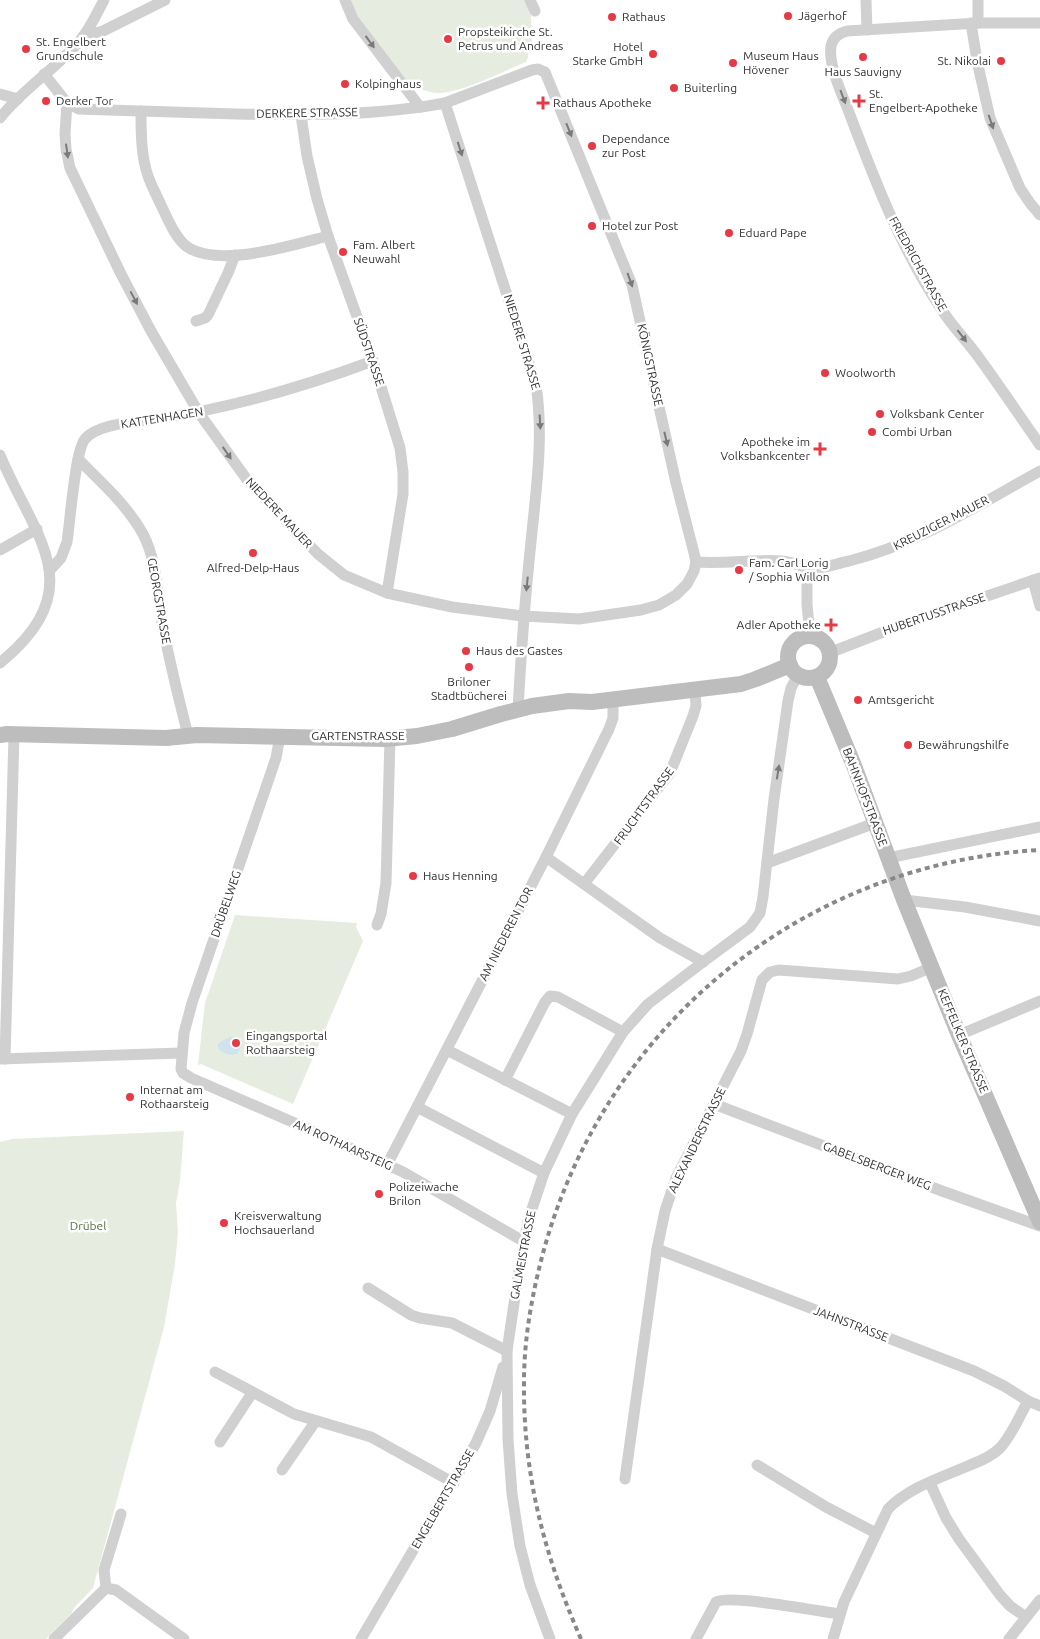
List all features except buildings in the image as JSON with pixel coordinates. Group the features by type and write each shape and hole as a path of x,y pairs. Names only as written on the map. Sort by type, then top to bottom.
{"street":[{"path":"0,118 68,53 83,36 104,0"},
{"path":"83,36 103,31 165,0"},
{"path":"345,0 353,19 420,107"},
{"path":"866,0 868,30 974,23 1040,23"},
{"path":"978,0 974,23 977,61 990,118 1020,188 1040,215"},
{"name":"FRIEDRICHSTRASSE","path":"868,30 847,31 837,35 831,47 832,61 835,75 881,193 901,239 942,310 1003,391 1040,445"},
{"name":"DERKERE STRASSE","path":"67,103 79,108 141,111 301,115 382,111 445,103 532,70 542,70"},
{"name":"KÖNIGSTRASSE","path":"542,70 548,77 632,285 676,483 696,562"},
{"path":"44,74 67,103"},
{"path":"0,94 18,99"},
{"name":"NIEDERE MAUER","path":"67,103 65,122 66,149 73,176 144,317 199,413 263,498 318,554 344,575 387,593 452,607 523,616 579,619 655,607 676,595 684,587 692,575 696,562"},
{"name":"NIEDERE STRASSE","path":"445,103 536,386 539,401 540,442 523,616 518,710"},
{"path":"141,111 146,169 164,211 186,246 208,254 235,255 263,252 328,236"},
{"name":"SÜDSTRASSE","path":"301,115 307,156 317,199 400,448 403,472 401,509 387,593"},
{"path":"196,321 208,315 235,255"},
{"name":"KATTENHAGEN","path":"50,570 61,558 67,542 78,459 85,439 100,429 199,413 313,383 372,362"},
{"path":"0,455 47,552 50,570 48,599 37,622 26,638 0,663"},
{"name":"GEORGSTRASSE","path":"78,459 125,508 138,525 146,540 154,570 162,627 188,735"},
{"name":"KREUZIGER MAUER","path":"807,568 820,568 872,555 900,545 966,513 1040,471"},
{"path":"0,550 36,529"},
{"path":"696,562 785,561 807,568 807,604 810,637"},
{"path":"1036,579 1040,606"},
{"name":"HUBERTUSSTRASSE","path":"829,653 896,627 1036,579"},
{"path":"810,637 822,641 829,653 830,661 826,669 817,677 806,678 794,670 788,656 791,647 797,640 810,637"},
{"name":"GARTENSTRASSE","path":"5,734 166,738 188,735 390,738 422,735 452,729 532,706 569,701 592,702 695,691 749,682 794,670"},
{"name":"GALMEISTRASSE","path":"550,1639 525,1568 512,1494 507,1423 507,1351 523,1241 528,1221 544,1173 572,1114 623,1032 648,1004 741,935 757,920 761,908 788,701 794,670"},
{"name":"BAHNHOFSTRASSE","path":"817,677 853,763 888,858 1040,827"},
{"name":"FRUCHTSTRASSE","path":"584,884 670,773 694,716 696,706 695,691"},
{"name":"AM NIEDEREN TOR","path":"388,1165 546,857 612,722 613,700"},
{"path":"5,734 3,1059 182,1053"},
{"name":"DRÜBELWEG","path":"183,1072 180,1065 188,1017 276,758 280,736"},
{"path":"377,925 381,914 386,883 390,738"},
{"path":"767,863 875,823"},
{"path":"546,857 669,944 703,962"},
{"name":"KEFFELKER STRASSE","path":"888,858 959,1034 1040,1224"},
{"path":"904,900 965,907 1040,921"},
{"name":"ALEXANDERSTRASSE","path":"625,1479 665,1211 672,1188 743,1046 762,980 770,972 786,970 898,979 932,967"},
{"path":"505,1080 544,1002 550,996 558,997 623,1032"},
{"path":"959,1034 1040,1001"},
{"path":"447,1050 572,1114"},
{"name":"AM ROTHAARSTEIG","path":"183,1072 191,1078 295,1122 411,1176 523,1241"},
{"name":"GABELSBERGER WEG","path":"714,1104 942,1191 1040,1224"},
{"path":"417,1107 544,1173"},
{"name":"JAHNSTRASSE","path":"658,1249 974,1371 1040,1406"},
{"path":"368,1288 411,1315 457,1325 507,1351"},
{"name":"ENGELBERTSTRASSE","path":"360,1639 476,1443 490,1412 507,1351"},
{"path":"214,1372 285,1411 315,1422 371,1437 454,1483"},
{"path":"220,1442 252,1393"},
{"path":"833,1639 839,1614 888,1509 902,1496 987,1458 999,1449 1007,1440 1028,1401"},
{"path":"282,1470 315,1422"},
{"path":"757,1466 826,1507 876,1533"},
{"path":"930,1483 946,1518 959,1539 1000,1595 1010,1606 1035,1610"},
{"path":"106,1588 104,1570 121,1514"},
{"path":"54,1639 106,1588"},
{"path":"106,1588 116,1590 184,1639"},
{"path":"696,1639 716,1602 720,1600 738,1600 839,1614"},
{"path":"1008,1639 1035,1610"}],"green space":[{"path":"351,0 525,0 531,15 532,45 529,46 526,62 460,89 449,92 430,92 406,81 358,18"},
{"path":"235,915 357,923 356,927 363,941 293,1104 201,1064 198,1065 205,1003"},
{"name":"Drübel","path":"184,1131 180,1181 176,1203 178,1233 175,1264 164,1327 93,1588 46,1639 0,1639 0,1142 12,1139"}],"water":[{"path":"232,1037 240,1040 241,1047 237,1054 231,1055 222,1052 218,1048 218,1044"}],"railway":[{"path":"581,1639 556,1576 538,1514 527,1449 524,1382 525,1349 529,1317 543,1253 572,1170 614,1095 665,1028 726,971 795,923 872,886 953,862 1040,850"}],"place":[{"name":"Jägerhof","path":"788,16"},
{"name":"Rathaus","path":"612,17"},
{"name":"Propsteikirche St. Petrus und Andreas","path":"448,39"},
{"name":"St. Engelbert Grundschule","path":"26,49"},
{"name":"Hotel Starke GmbH","path":"653,54"},
{"name":"Haus Sauvigny","path":"863,57"},
{"name":"St. Nikolai","path":"1001,61"},
{"name":"Museum Haus Hövener","path":"733,63"},
{"name":"Kolpinghaus","path":"345,84"},
{"name":"Buiterling","path":"674,88"},
{"name":"Derker Tor","path":"46,101"},
{"name":"St. Engelbert-Apotheke","path":"859,101"},
{"name":"Rathaus Apotheke","path":"543,103"},
{"name":"Dependance zur Post","path":"592,146"},
{"name":"Hotel zur Post","path":"592,226"},
{"name":"Eduard Pape","path":"729,233"},
{"name":"Fam. Albert Neuwahl","path":"343,252"},
{"name":"Woolworth","path":"825,373"},
{"name":"Volksbank Center","path":"880,414"},
{"name":"Combi Urban","path":"872,432"},
{"name":"Apotheke im Volksbankcenter","path":"820,449"},
{"name":"Alfred-Delp-Haus","path":"253,553"},
{"name":"Fam. Carl Lorig / Sophia Willon","path":"739,570"},
{"name":"Adler Apotheke","path":"831,625"},
{"name":"Haus des Gastes","path":"466,651"},
{"name":"Briloner Stadtbücherei","path":"469,667"},
{"name":"Amtsgericht","path":"858,700"},
{"name":"Bewährungshilfe","path":"908,745"},
{"name":"Haus Henning","path":"413,876"},
{"name":"Eingangsportal Rothaarsteig","path":"236,1043"},
{"name":"Internat am Rothaarsteig","path":"130,1097"},
{"name":"Polizeiwache Brilon","path":"379,1194"},
{"name":"Kreisverwaltung Hochsauerland","path":"224,1223"}]}
